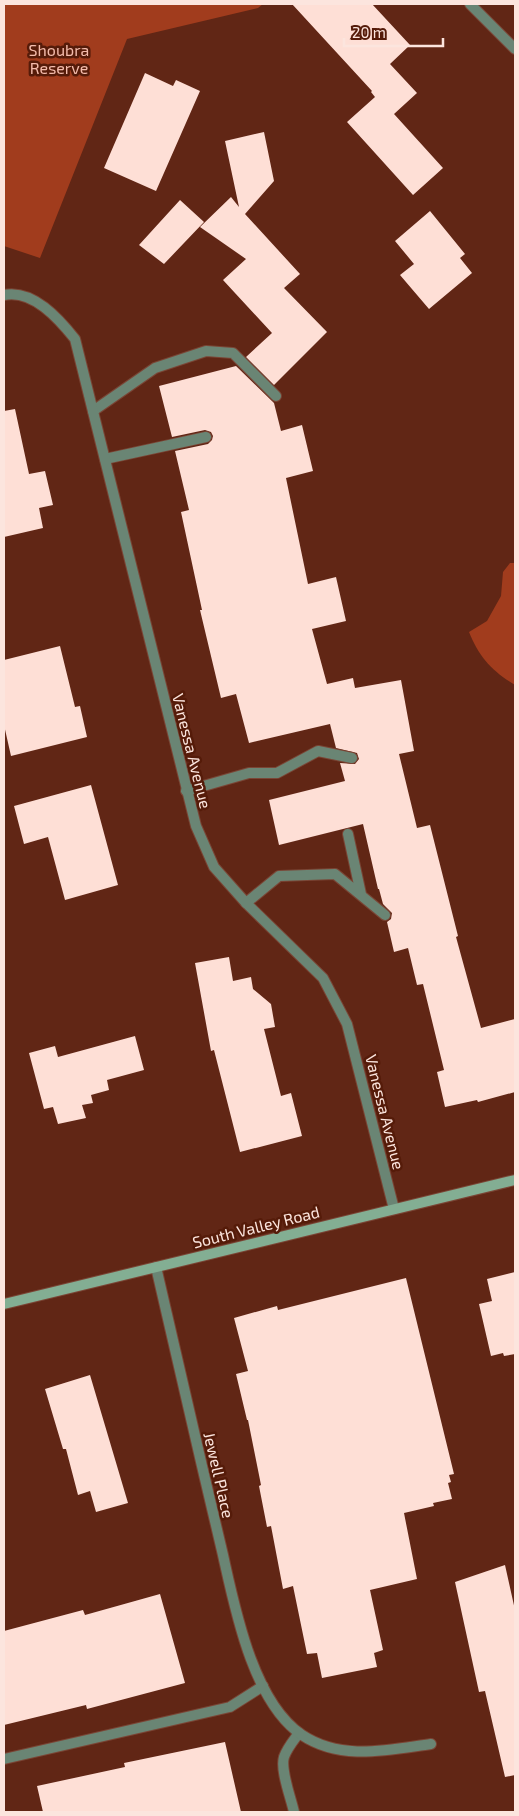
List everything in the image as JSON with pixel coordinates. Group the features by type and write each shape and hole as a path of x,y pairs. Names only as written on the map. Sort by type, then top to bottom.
{"main road":[{"name":"South Valley Road","path":"4,1304 515,1180"}],"street":[{"path":"470,4 515,49"},
{"name":"Vanessa Avenue","path":"4,295 12,293 33,300 60,320 75,339 196,826 214,867 246,903 323,978 347,1024 394,1209"},
{"path":"93,411 155,368 206,351 233,353 276,396"},
{"path":"105,458 206,437"},
{"path":"186,791 249,773 277,773 318,751 352,758"},
{"path":"348,834 361,894"},
{"path":"246,903 278,876 335,874 385,915"},
{"name":"Jewell Place","path":"156,1267 238,1623 263,1686 281,1715 299,1733 320,1744 354,1752 431,1744"},
{"path":"4,1759 230,1707 263,1686"},
{"path":"294,1812 284,1770 284,1759 288,1748 299,1733"}],"green space":[{"name":"Shoubra Reserve","path":"4,4 263,4 258,8 127,39 40,258 4,246"},
{"path":"510,563 515,563 515,685 487,663 477,649 469,632 487,621 501,596 503,572"}],"building":[{"path":"292,4 372,4 410,45 390,64 417,93 394,114 443,168 413,195 347,122 375,97 372,91"},
{"path":"145,73 173,86 176,80 200,91 156,191 104,168"},
{"path":"264,132 274,181 245,214 300,274 284,288 327,332 274,385 246,357 272,333 223,280 246,259 200,227 231,197 239,207 225,141"},
{"path":"180,200 204,222 164,264 139,245"},
{"path":"430,211 465,254 460,258 472,273 429,309 400,275 414,264 395,241"},
{"path":"236,366 274,403 281,431 302,425 313,471 286,478 308,584 336,577 346,621 312,629 327,684 353,678 355,688 401,680 414,751 399,754 417,828 430,825 458,936 456,937 481,1028 515,1019 515,1092 478,1102 477,1100 445,1107 437,1072 444,1070 423,984 417,985 408,948 394,952 387,922 391,919 392,913 383,904 378,889 363,824 279,845 269,800 345,781 340,763 355,764 359,759 357,753 336,748 330,724 249,743 236,694 221,698 200,610 202,610 181,512 189,510 175,451 208,444 213,436 211,432 205,430 172,437 159,386"},
{"path":"15,409 29,474 45,471 53,505 39,508 43,528 4,537 4,411"},
{"path":"60,646 75,707 80,706 87,737 11,756 4,725 4,660"},
{"path":"91,785 118,885 65,900 48,837 24,844 14,806"},
{"path":"229,957 233,981 251,977 253,989 271,1004 275,1027 264,1029 281,1096 291,1093 302,1136 240,1152 214,1050 211,1051 195,963"},
{"path":"135,1036 144,1070 107,1080 109,1090 91,1095 93,1103 82,1105 86,1118 58,1124 53,1107 44,1109 29,1053 55,1046 58,1057"},
{"path":"515,1272 515,1354 504,1356 503,1353 491,1356 479,1304 492,1301 487,1279"},
{"path":"406,1278 454,1474 449,1475 451,1482 448,1483 452,1499 433,1503 434,1506 404,1513 417,1579 370,1590 383,1650 374,1653 377,1667 322,1678 317,1653 307,1654 293,1586 283,1589 271,1526 267,1527 248,1420 236,1374 248,1371 234,1318 277,1306 278,1310"},
{"path":"90,1375 128,1503 96,1512 90,1491 78,1495 66,1449 63,1449 45,1389"},
{"path":"505,1565 515,1610 515,1775 505,1777 485,1691 479,1692 455,1582"},
{"path":"160,1594 185,1683 87,1709 86,1705 4,1725 4,1631 83,1610 85,1615"},
{"path":"225,1742 241,1812 43,1812 37,1786 125,1767 124,1763"}]}
